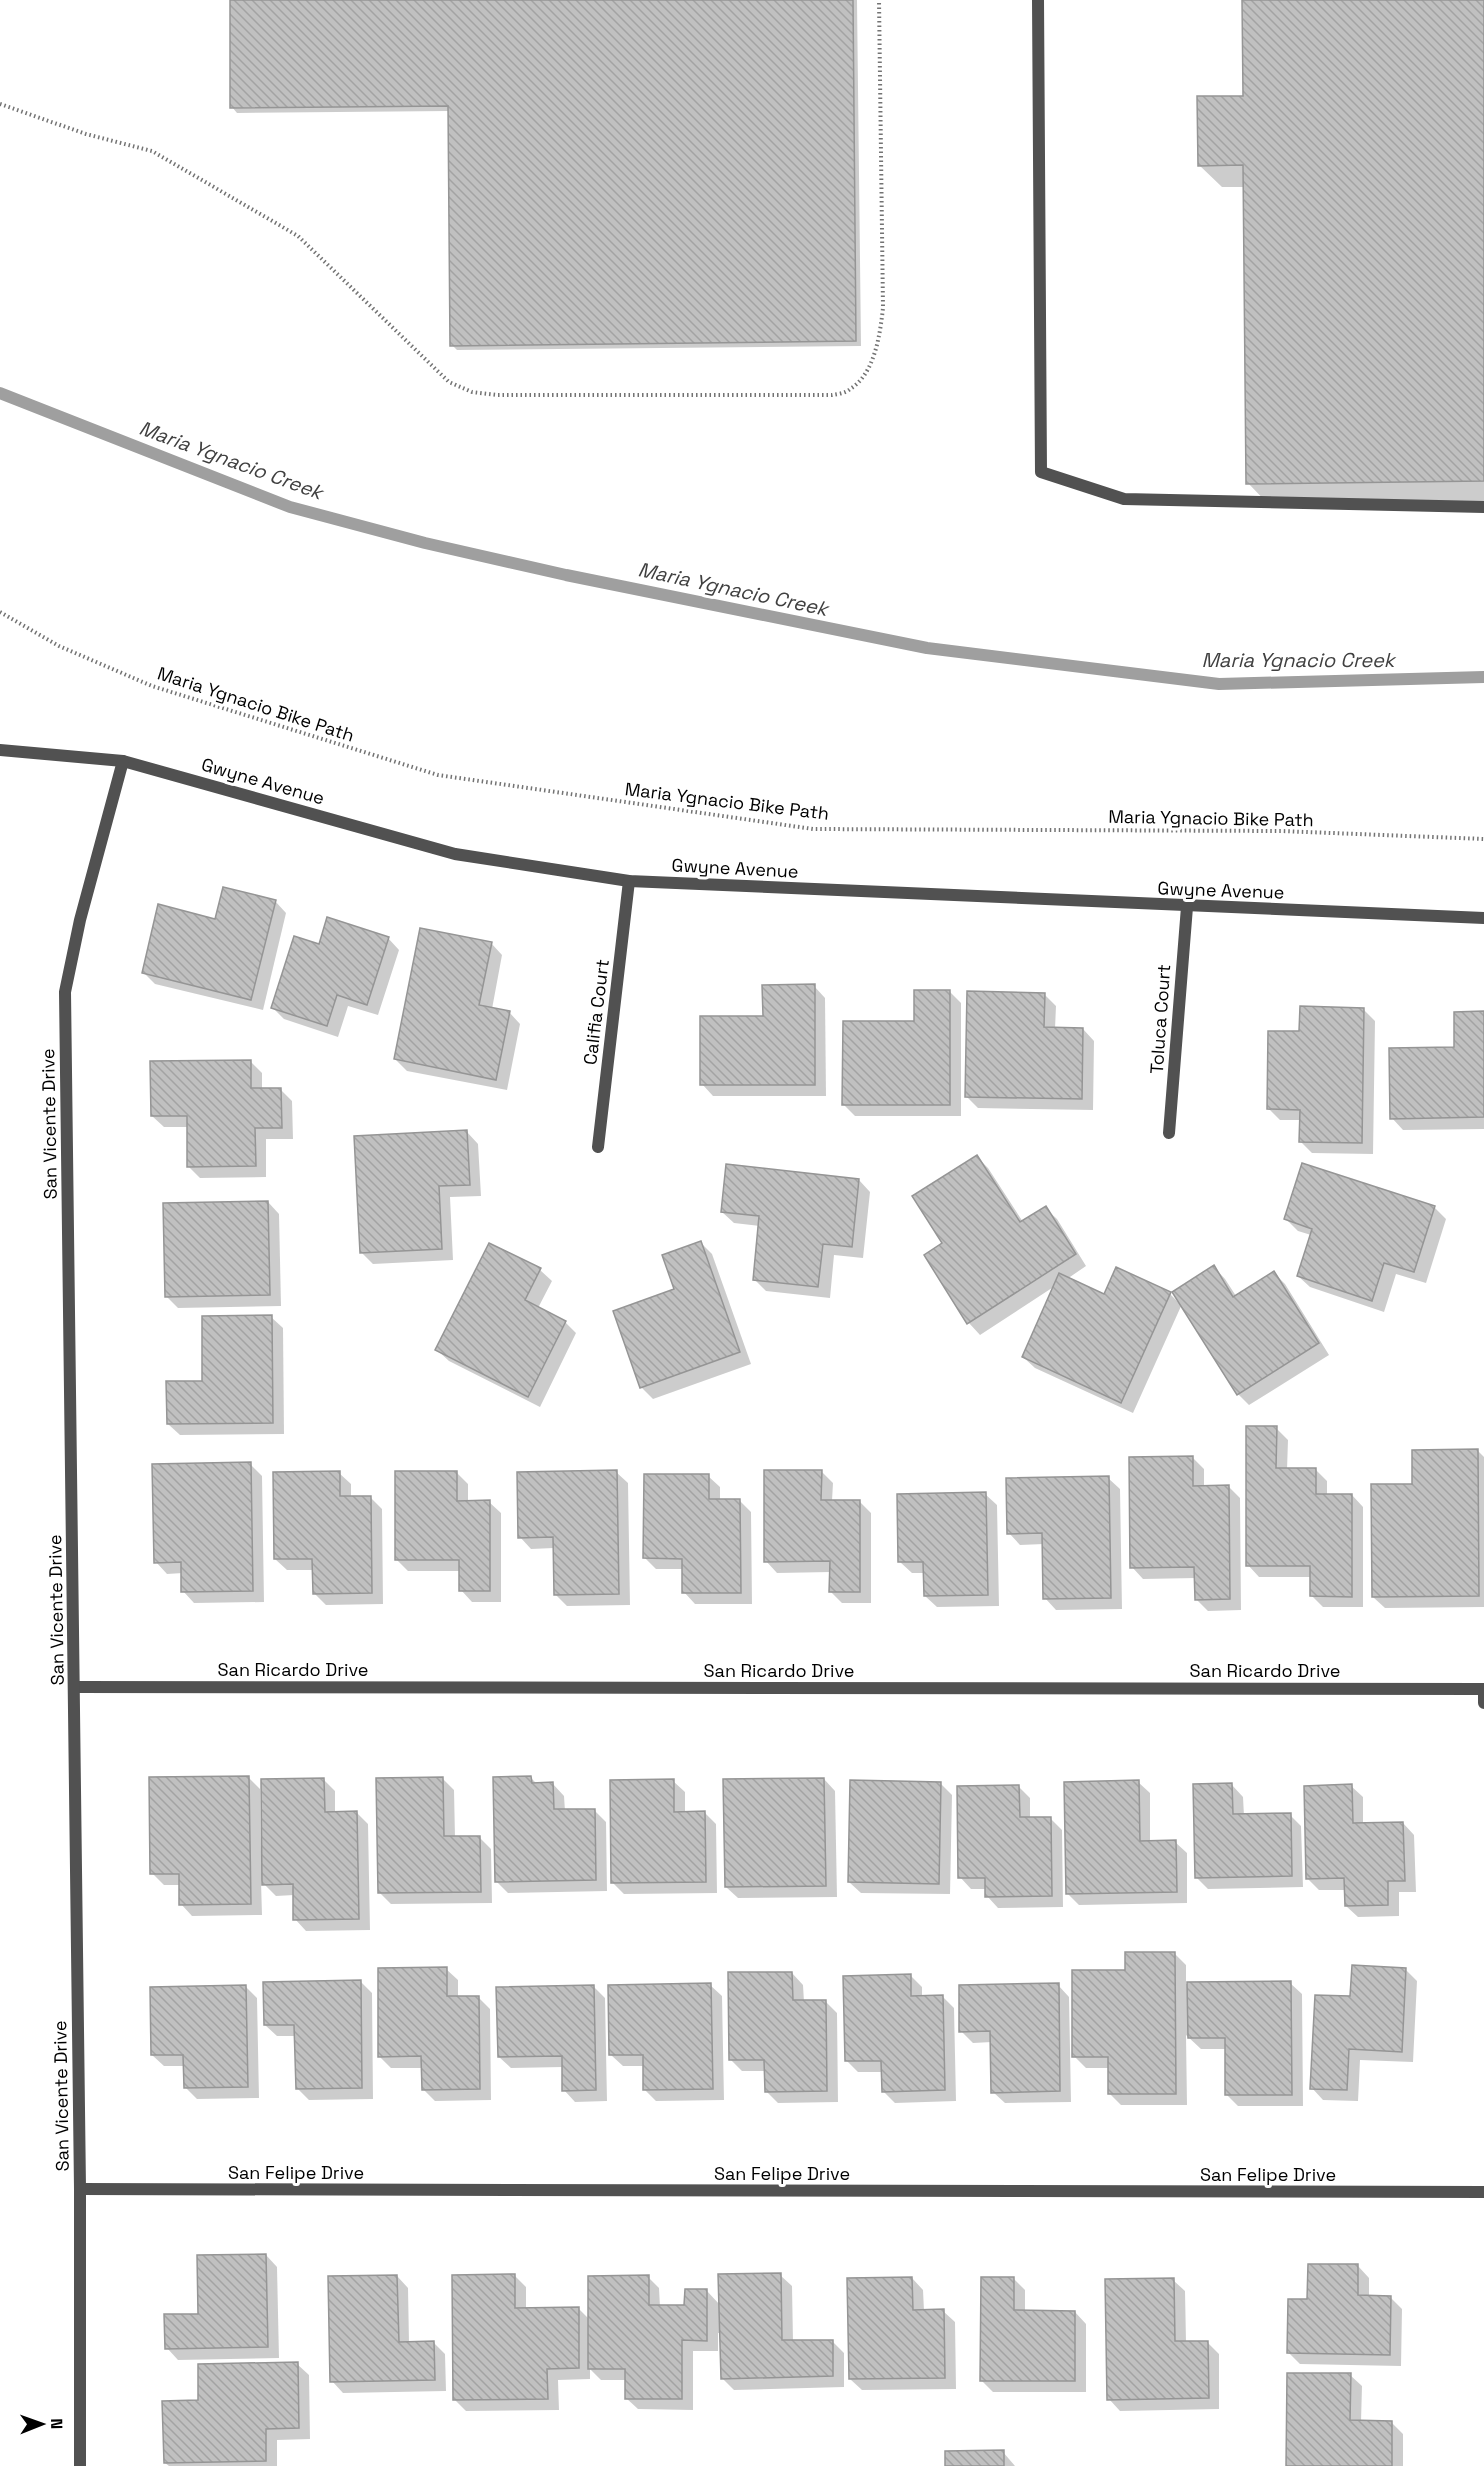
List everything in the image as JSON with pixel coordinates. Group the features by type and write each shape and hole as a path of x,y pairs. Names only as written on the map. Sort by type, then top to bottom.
{"street":[{"path":"1038,0 1041,472 1124,499 1484,507"},
{"name":"Gwyne Avenue","path":"0,750 123,761 455,854 629,881 1187,908 1484,918"},
{"name":"San Vicente Drive","path":"80,2466 75,1687 65,992 80,920 123,761"},
{"name":"Califia Court","path":"598,1147 629,881"},
{"name":"Toluca Court","path":"1169,1133 1187,908"},
{"name":"San Ricardo Drive","path":"75,1687 1484,1689"},
{"path":"1484,1689 1484,1703"},
{"name":"San Felipe Drive","path":"80,2189 1484,2192"}],"path":[{"path":"0,104 86,134 152,151 298,236 449,382 472,392 497,395 832,395 850,390 862,377 880,333 883,308 879,0"},
{"name":"Maria Ygnacio Bike Path","path":"0,612 59,646 152,686 438,775 813,829 1281,831 1484,838"}],"building":[{"path":"230,0 853,0 856,341 450,346 448,106 230,108"},
{"path":"1242,0 1484,0 1484,481 1246,484 1243,165 1198,166 1197,96 1243,96"},
{"path":"223,887 276,900 251,1000 142,973 158,904 215,919"},
{"path":"327,917 389,937 367,1005 337,995 327,1026 271,1008 294,936 319,944"},
{"path":"420,928 492,942 479,1005 510,1011 496,1080 394,1059"},
{"path":"815,984 815,1085 700,1085 700,1016 763,1016 762,985"},
{"path":"914,990 950,990 950,1105 842,1105 843,1021 914,1021"},
{"path":"967,991 1045,993 1044,1027 1083,1028 1082,1099 965,1097"},
{"path":"1300,1006 1364,1008 1362,1143 1299,1142 1300,1110 1267,1109 1268,1031 1299,1031"},
{"path":"1484,1011 1484,1117 1390,1119 1389,1048 1454,1047 1454,1012"},
{"path":"251,1060 251,1088 281,1088 282,1128 255,1128 256,1166 187,1167 187,1116 151,1116 150,1061"},
{"path":"467,1130 470,1185 439,1186 442,1249 360,1253 354,1136"},
{"path":"977,1155 1020,1222 1046,1206 1076,1254 967,1324 924,1255 942,1243 912,1196"},
{"path":"1302,1163 1435,1206 1414,1272 1384,1263 1372,1301 1297,1276 1312,1229 1284,1219"},
{"path":"726,1164 859,1179 852,1247 823,1244 818,1287 753,1280 759,1216 721,1212"},
{"path":"268,1201 270,1295 165,1297 163,1203"},
{"path":"701,1241 740,1352 640,1388 613,1311 674,1289 662,1255"},
{"path":"489,1243 541,1268 525,1300 566,1321 528,1397 435,1350"},
{"path":"1214,1265 1233,1297 1274,1271 1319,1343 1237,1395 1172,1292"},
{"path":"1116,1267 1171,1292 1121,1403 1022,1357 1059,1273 1104,1294"},
{"path":"272,1315 273,1423 167,1424 166,1381 202,1381 202,1316"},
{"path":"1246,1426 1277,1426 1276,1468 1316,1468 1316,1494 1352,1494 1352,1597 1310,1596 1310,1566 1246,1566"},
{"path":"1478,1449 1479,1596 1372,1597 1371,1484 1412,1484 1412,1450"},
{"path":"1193,1456 1193,1486 1229,1485 1230,1599 1195,1600 1194,1567 1130,1568 1129,1457"},
{"path":"251,1462 253,1591 181,1592 181,1562 154,1563 152,1464"},
{"path":"617,1470 619,1594 554,1595 553,1537 518,1538 517,1472"},
{"path":"764,1470 822,1470 821,1500 860,1500 860,1592 829,1592 830,1561 764,1562"},
{"path":"340,1471 340,1496 371,1496 372,1593 313,1594 312,1559 274,1559 273,1472"},
{"path":"395,1471 457,1471 457,1501 490,1500 490,1591 459,1591 459,1560 395,1560"},
{"path":"644,1474 709,1474 709,1499 740,1499 741,1593 682,1593 682,1559 643,1558"},
{"path":"1109,1476 1111,1598 1043,1599 1042,1533 1007,1534 1006,1478"},
{"path":"986,1492 988,1595 924,1596 923,1562 898,1562 897,1494"},
{"path":"249,1776 251,1904 179,1905 179,1874 150,1874 149,1777"},
{"path":"531,1776 532,1783 553,1782 554,1809 595,1809 596,1880 495,1882 493,1777"},
{"path":"443,1777 444,1836 480,1836 481,1892 378,1893 376,1778"},
{"path":"324,1778 325,1812 357,1811 359,1919 293,1920 293,1884 262,1885 261,1779"},
{"path":"824,1778 826,1886 725,1887 723,1779"},
{"path":"674,1779 674,1812 705,1811 706,1882 611,1883 610,1780"},
{"path":"850,1780 941,1782 939,1884 848,1882"},
{"path":"1139,1780 1140,1841 1176,1840 1177,1892 1066,1894 1064,1782"},
{"path":"1232,1783 1233,1814 1291,1813 1292,1876 1195,1878 1193,1784"},
{"path":"1352,1784 1353,1823 1403,1822 1405,1881 1388,1881 1388,1905 1345,1906 1344,1878 1306,1879 1304,1786"},
{"path":"1019,1785 1020,1817 1051,1817 1052,1896 985,1897 985,1878 958,1878 957,1786"},
{"path":"1125,1952 1175,1952 1176,2094 1108,2094 1108,2057 1072,2057 1072,1970 1125,1970"},
{"path":"1352,1965 1406,1968 1402,2052 1349,2049 1347,2090 1310,2089 1315,1995 1350,1996"},
{"path":"447,1967 447,1996 479,1996 480,2089 422,2090 421,2056 378,2057 378,1968"},
{"path":"728,1972 792,1972 793,2000 826,2000 827,2091 765,2092 764,2060 729,2060"},
{"path":"911,1974 911,1996 943,1995 945,2090 882,2092 881,2061 845,2061 843,1976"},
{"path":"361,1980 362,2088 296,2089 294,2025 264,2025 263,1982"},
{"path":"1291,1981 1292,2095 1225,2095 1225,2038 1188,2038 1187,1982"},
{"path":"711,1983 713,2089 643,2090 643,2055 609,2055 608,1985"},
{"path":"1059,1983 1060,2091 991,2093 990,2031 959,2032 959,1985"},
{"path":"246,1985 248,2087 184,2088 183,2055 151,2055 150,1987"},
{"path":"594,1985 596,2090 562,2091 562,2056 498,2057 496,1987"},
{"path":"266,2254 268,2347 165,2349 164,2314 198,2314 197,2255"},
{"path":"1308,2264 1358,2264 1358,2295 1391,2296 1390,2355 1287,2353 1288,2299 1307,2299"},
{"path":"781,2273 782,2340 833,2340 833,2376 721,2379 718,2274"},
{"path":"515,2274 515,2308 579,2307 579,2368 547,2369 548,2399 453,2400 452,2275"},
{"path":"397,2275 399,2342 434,2341 435,2380 330,2382 328,2276"},
{"path":"649,2275 649,2305 684,2305 685,2289 707,2289 707,2341 682,2340 682,2399 625,2399 625,2369 588,2369 588,2276"},
{"path":"912,2277 913,2310 944,2309 945,2378 849,2379 847,2278"},
{"path":"981,2277 1014,2277 1014,2310 1075,2311 1075,2381 980,2381"},
{"path":"1174,2278 1175,2341 1208,2341 1209,2398 1107,2400 1105,2279"},
{"path":"298,2362 299,2428 266,2429 266,2461 164,2463 162,2401 198,2400 198,2364"},
{"path":"1287,2373 1351,2373 1350,2420 1392,2421 1392,2466 1286,2466"},
{"path":"1004,2450 1004,2466 945,2466 945,2451"}],"waterway":[{"name":"Maria Ygnacio Creek","path":"0,393 290,507 425,543 566,575 927,648 1219,684 1484,677"}]}
